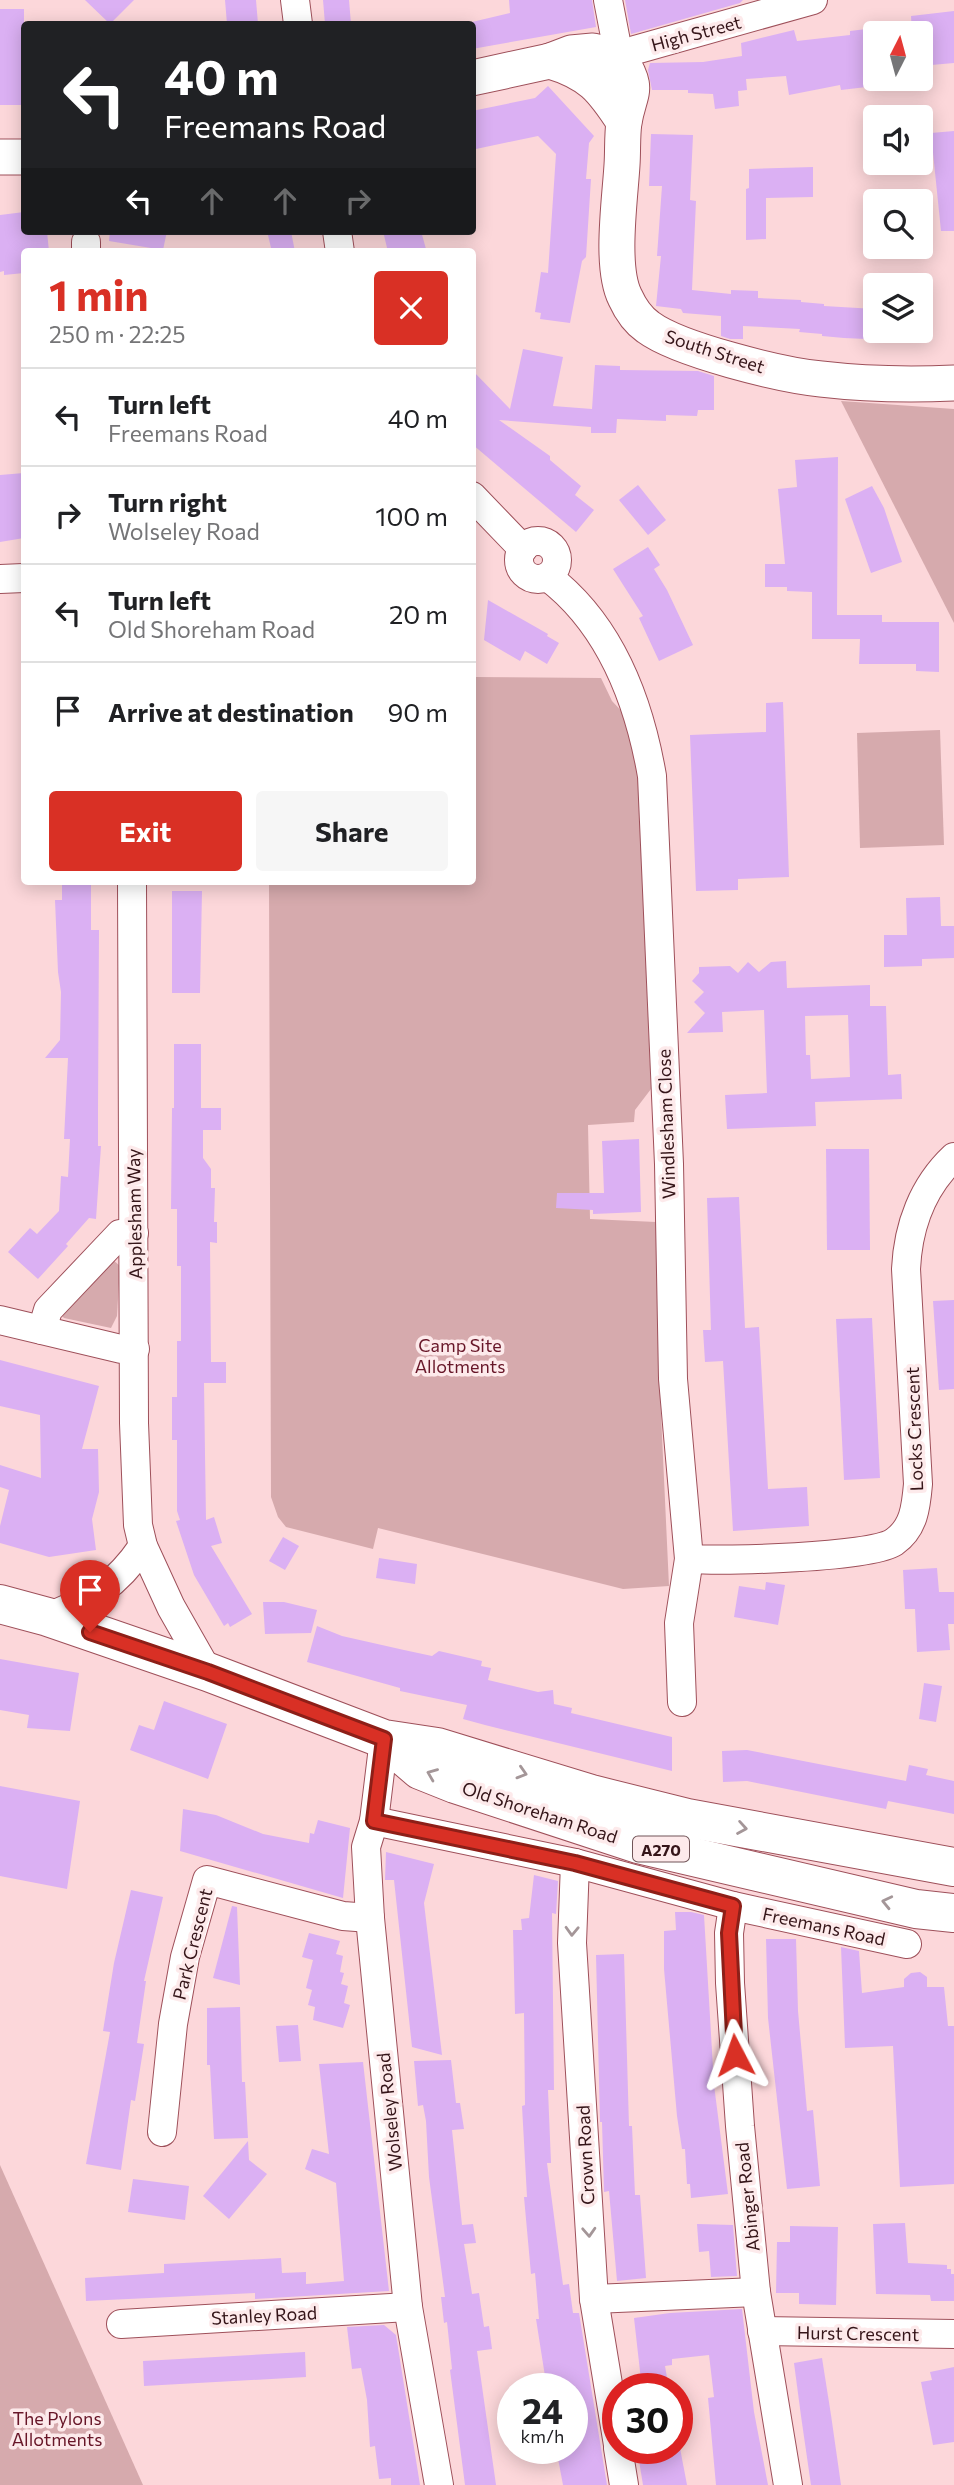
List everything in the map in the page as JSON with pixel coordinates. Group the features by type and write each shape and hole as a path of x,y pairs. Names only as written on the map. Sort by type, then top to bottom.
{"main road":[{"name":"Old Shoreham Road","path":"0,1604 208,1672 384,1739 437,1747 591,1794 687,1818 954,1867"},
{"name":"Old Shoreham Road","path":"384,1739 421,1770 455,1784 638,1844 916,1909 954,1913"}],"street":[{"path":"295,0 298,21"},
{"name":"South Street","path":"608,0 620,57 631,76 632,96 624,122 618,252 619,280 624,296 634,312 648,327 682,344 735,360 820,379 954,383"},
{"name":"High Street","path":"594,82 620,57 665,41 813,0"},
{"name":"High Street","path":"476,77 550,61 571,53 593,51 620,57"},
{"path":"550,61 568,67 594,82 602,89 624,122"},
{"path":"0,157 21,157"},
{"name":"Windlesham Close","path":"476,500 523,549 519,560 526,575 537,579 548,577 582,607 618,662 642,726 652,776 669,1164 673,1379 689,1559 680,1623 682,1702"},
{"path":"0,579 21,578"},
{"name":"Applesham Way","path":"132,885 138,1525 143,1546 171,1607 208,1672"},
{"name":"Locks Crescent","path":"689,1559 864,1552 888,1545 899,1538 910,1525 916,1507 918,1484 906,1269 908,1248 913,1224 925,1194 941,1169 954,1157"},
{"path":"42,1331 48,1310 120,1234 134,1233"},
{"path":"0,1320 121,1349 135,1349"},
{"path":"48,1618 81,1604 111,1586 143,1546"},
{"name":"Wolseley Road","path":"384,1739 374,1821 366,1847 370,1918 408,2307 439,2485"},
{"name":"Freemans Road","path":"374,1821 575,1863 733,1906 907,1944"},
{"name":"Crown Road","path":"575,1863 572,1943 594,2300 606,2373"},
{"name":"Park Crescent","path":"162,2132 173,2024 185,1958 207,1880 343,1916 370,1918"},
{"name":"Abinger Road","path":"733,1906 729,1933 730,1983 740,2126 756,2292 788,2485"},
{"path":"594,2300 756,2292"},
{"name":"Stanley Road","path":"121,2324 408,2307"},
{"name":"Hurst Crescent","path":"762,2331 954,2334"},
{"name":"Crown Road","path":"621,2464 624,2485"}],"green space":[{"path":"841,401 954,409 954,623"},
{"name":"Camp Site Allotments","path":"476,677 601,678 612,701 629,719 638,771 651,1089 635,1110 634,1122 588,1125 590,1219 656,1222 661,1319 659,1371 669,1586 623,1589 378,1528 373,1549 286,1527 278,1517 271,1497 269,885 476,885"},
{"path":"940,730 944,845 860,848 857,733"},
{"path":"112,1259 120,1266 117,1316 111,1328 64,1318 61,1315"},
{"name":"The Pylons Allotments","path":"0,2165 143,2485 0,2485"}],"building":[{"path":"85,0 134,0 113,21 107,21"},
{"path":"225,0 256,0 258,21 227,21"},
{"path":"323,0 349,0 351,21 325,21"},
{"path":"509,0 592,0 596,27 476,48 476,21 510,13"},
{"path":"625,0 743,0 631,34"},
{"path":"0,9 24,9 24,21 21,21 21,105 0,105"},
{"path":"954,11 954,63 933,65 933,21 911,21 911,16"},
{"path":"863,29 863,87 841,90 840,85 789,95 786,76 746,79 747,90 738,91 739,106 715,109 713,94 688,93 688,90 652,90 648,70 650,63 703,62 742,56 741,43 794,30 797,41 850,35 850,31"},
{"path":"548,86 594,136 589,143 586,179 591,179 586,257 582,261 570,323 540,319 541,313 535,312 541,272 548,273 556,154 538,136 476,149 476,110 535,98"},
{"path":"954,131 954,231 941,231 933,133"},
{"path":"651,134 693,135 690,200 696,201 692,290 731,294 731,290 758,291 758,298 801,300 824,306 863,308 863,339 822,336 799,332 800,329 743,326 743,339 730,339 721,336 721,316 683,313 681,309 656,306 661,256 657,256 662,186 649,186"},
{"path":"813,167 813,197 766,198 766,239 746,240 746,189 749,188 749,169"},
{"path":"21,212 21,235 47,235 49,248 21,248 21,273 4,275 4,271 0,272 0,215"},
{"path":"110,235 166,235 163,248 109,241"},
{"path":"268,235 292,235 294,248 271,248"},
{"path":"384,235 422,235 426,248 387,248"},
{"path":"523,349 563,357 553,406 592,409 595,365 620,366 620,370 698,371 714,376 714,410 698,410 697,416 666,415 666,421 617,419 616,433 591,433 591,427 499,420 550,456 550,460 581,486 575,495 594,510 576,532 476,447 476,374 510,409"},
{"path":"838,457 837,615 882,615 882,622 939,622 939,672 916,671 916,664 859,664 860,639 812,639 812,592 787,591 787,587 765,587 765,564 785,564 778,489 797,487 795,460"},
{"path":"21,473 21,538 0,542 0,475"},
{"path":"638,485 666,520 648,535 619,500"},
{"path":"872,486 884,508 902,562 871,573 845,499"},
{"path":"648,547 660,565 654,569 693,645 659,661 639,618 643,616 613,569"},
{"path":"488,600 559,643 547,664 525,651 520,661 484,640"},
{"path":"783,702 789,877 738,879 738,890 696,891 690,735 766,732 766,703"},
{"path":"62,885 91,885 91,930 99,930 98,1146 101,1146 96,1219 89,1218 38,1279 8,1252 30,1228 37,1234 59,1211 61,1176 68,1177 70,1139 64,1139 68,1058 45,1058 60,1040 61,992 55,900 62,900"},
{"path":"172,891 202,891 200,993 172,993"},
{"path":"940,897 941,926 954,926 954,958 922,959 922,966 884,967 884,935 907,935 906,898"},
{"path":"786,961 787,988 870,985 870,1006 886,1006 888,1075 901,1074 902,1099 815,1102 816,1126 727,1129 725,1095 767,1093 764,1010 722,1012 723,1032 687,1033 705,1013 694,1002 704,992 692,981 699,973 699,967 730,966 738,973 748,962 759,972 771,962","holes":["848,1015 850,1077 811,1079 810,1055 806,1055 805,1016"]},
{"path":"174,1044 201,1044 201,1108 221,1108 221,1130 203,1130 203,1158 211,1169 211,1188 215,1188 214,1222 217,1222 217,1243 210,1242 211,1362 226,1362 226,1383 204,1383 206,1520 214,1517 222,1543 211,1546 252,1614 230,1627 228,1623 224,1626 194,1575 176,1521 180,1520 177,1511 177,1440 172,1440 172,1397 177,1397 177,1341 181,1341 181,1266 177,1266 177,1209 171,1209"},
{"path":"639,1139 641,1212 593,1214 593,1210 556,1208 557,1193 604,1193 602,1141"},
{"path":"826,1149 869,1149 870,1250 827,1250"},
{"path":"739,1197 745,1328 759,1327 768,1489 807,1487 809,1526 733,1531 723,1361 705,1362 703,1330 711,1330 707,1198"},
{"path":"954,1300 954,1389 939,1390 933,1301"},
{"path":"872,1318 880,1478 844,1480 836,1319"},
{"path":"0,1360 99,1386 82,1449 98,1449 99,1492 92,1519 96,1550 49,1557 0,1543 0,1526 9,1490 0,1487 0,1465 41,1478 40,1415 0,1406"},
{"path":"283,1537 299,1546 285,1570 269,1561"},
{"path":"379,1558 417,1564 415,1584 376,1578"},
{"path":"937,1568 939,1592 954,1592 954,1624 948,1624 950,1650 917,1652 915,1609 905,1609 903,1570"},
{"path":"766,1582 785,1585 778,1625 734,1617 739,1586 765,1590"},
{"path":"263,1602 284,1602 317,1610 311,1633 265,1634"},
{"path":"317,1626 342,1636 432,1656 439,1651 482,1661 481,1666 491,1668 488,1680 538,1692 553,1690 554,1704 572,1708 571,1713 672,1737 672,1771 463,1719 467,1705 400,1691 400,1688 307,1662"},
{"path":"0,1659 79,1673 70,1731 27,1728 29,1715 0,1710"},
{"path":"924,1683 942,1686 936,1722 919,1719"},
{"path":"164,1701 227,1724 208,1779 130,1750 139,1725 154,1730"},
{"path":"747,1750 906,1781 909,1765 928,1769 926,1775 954,1781 954,1814 888,1801 886,1809 747,1781 723,1782 722,1751"},
{"path":"0,1786 80,1801 67,1889 0,1876"},
{"path":"183,1809 216,1815 263,1834 309,1843 310,1833 314,1834 318,1820 350,1828 343,1898 180,1851"},
{"path":"386,1852 434,1864 424,1903 442,2055 412,2047 394,1880 385,1880"},
{"path":"534,1875 558,1881 556,1914 552,1913 554,2090 548,2090 551,2163 547,2163 563,2285 569,2284 573,2313 579,2313 607,2485 563,2485 559,2464 588,2464 588,2373 544,2373 536,2319 539,2319 535,2273 531,2274 524,2197 527,2197 522,2106 525,2105 524,2013 515,2014 513,1930 522,1930 521,1919 529,1918"},
{"path":"131,1890 163,1897 144,1981 137,2043 144,2044 135,2101 131,2100 121,2170 86,2164 110,2032 103,2031 114,1963"},
{"path":"232,1906 237,1907 240,1985 213,1978"},
{"path":"675,1912 704,1915 714,2085 728,2194 691,2198 690,2184 687,2184 685,2149 682,2149 677,2116 664,1969 664,1931 676,1930"},
{"path":"309,1933 340,1941 336,1954 343,1956 340,1972 344,1973 341,1984 348,1986 344,2003 350,2005 343,2028 313,2020 315,2007 308,2005 312,1990 306,1988 313,1960 302,1957"},
{"path":"766,1939 796,1939 798,2011 807,2111 813,2110 820,2186 787,2189 768,2018"},
{"path":"841,1947 859,1951 862,1993 904,1987 904,1979 911,1973 920,1972 927,1977 927,1987 944,1987 948,2026 954,2026 954,2184 900,2187 893,2046 845,2048"},
{"path":"624,1954 629,2126 632,2126 635,2195 640,2195 646,2278 617,2281 609,2191 604,2192 596,1955"},
{"path":"240,2007 242,2082 245,2082 248,2138 214,2139 210,2065 207,2065 207,2008"},
{"path":"298,2025 301,2061 279,2062 276,2026"},
{"path":"451,2060 456,2103 460,2103 464,2129 452,2130 462,2225 473,2224 476,2243 464,2244 472,2294 479,2293 484,2327 489,2326 492,2349 477,2351 496,2485 465,2485 450,2370 447,2322 444,2323 441,2297 445,2297 429,2177 426,2121 423,2105 418,2106 414,2061"},
{"path":"363,2062 389,2291 255,2299 255,2293 86,2301 85,2278 164,2273 164,2264 281,2258 282,2273 306,2272 306,2284 344,2281 336,2183 305,2169 312,2149 329,2154 319,2064"},
{"path":"248,2141 249,2160 267,2174 229,2219 203,2196"},
{"path":"133,2179 189,2186 185,2220 128,2212"},
{"path":"905,2223 908,2263 947,2265 947,2269 951,2269 951,2274 954,2274 954,2301 931,2301 930,2295 876,2294 873,2224"},
{"path":"697,2224 733,2225 737,2276 711,2277 709,2251 699,2252"},
{"path":"790,2226 838,2227 836,2305 799,2304 799,2293 776,2293 777,2242 790,2242"},
{"path":"742,2309 754,2412 768,2485 716,2485 708,2398 714,2397 709,2355 672,2359 672,2365 665,2366 666,2373 640,2373 634,2318"},
{"path":"384,2325 396,2335 420,2485 391,2485 391,2478 379,2479 375,2446 370,2447 367,2400 361,2368 352,2369 347,2327"},
{"path":"305,2352 306,2377 144,2386 143,2361"},
{"path":"822,2358 841,2485 811,2485 794,2363"},
{"path":"954,2367 954,2442 933,2445 921,2382 932,2380 930,2372"},
{"path":"640,2464 683,2464 687,2485 643,2485"}],"route":[{"path":"90,1632 208,1672 384,1739 374,1821 575,1863 733,1906 729,1933 735,2055"}]}
